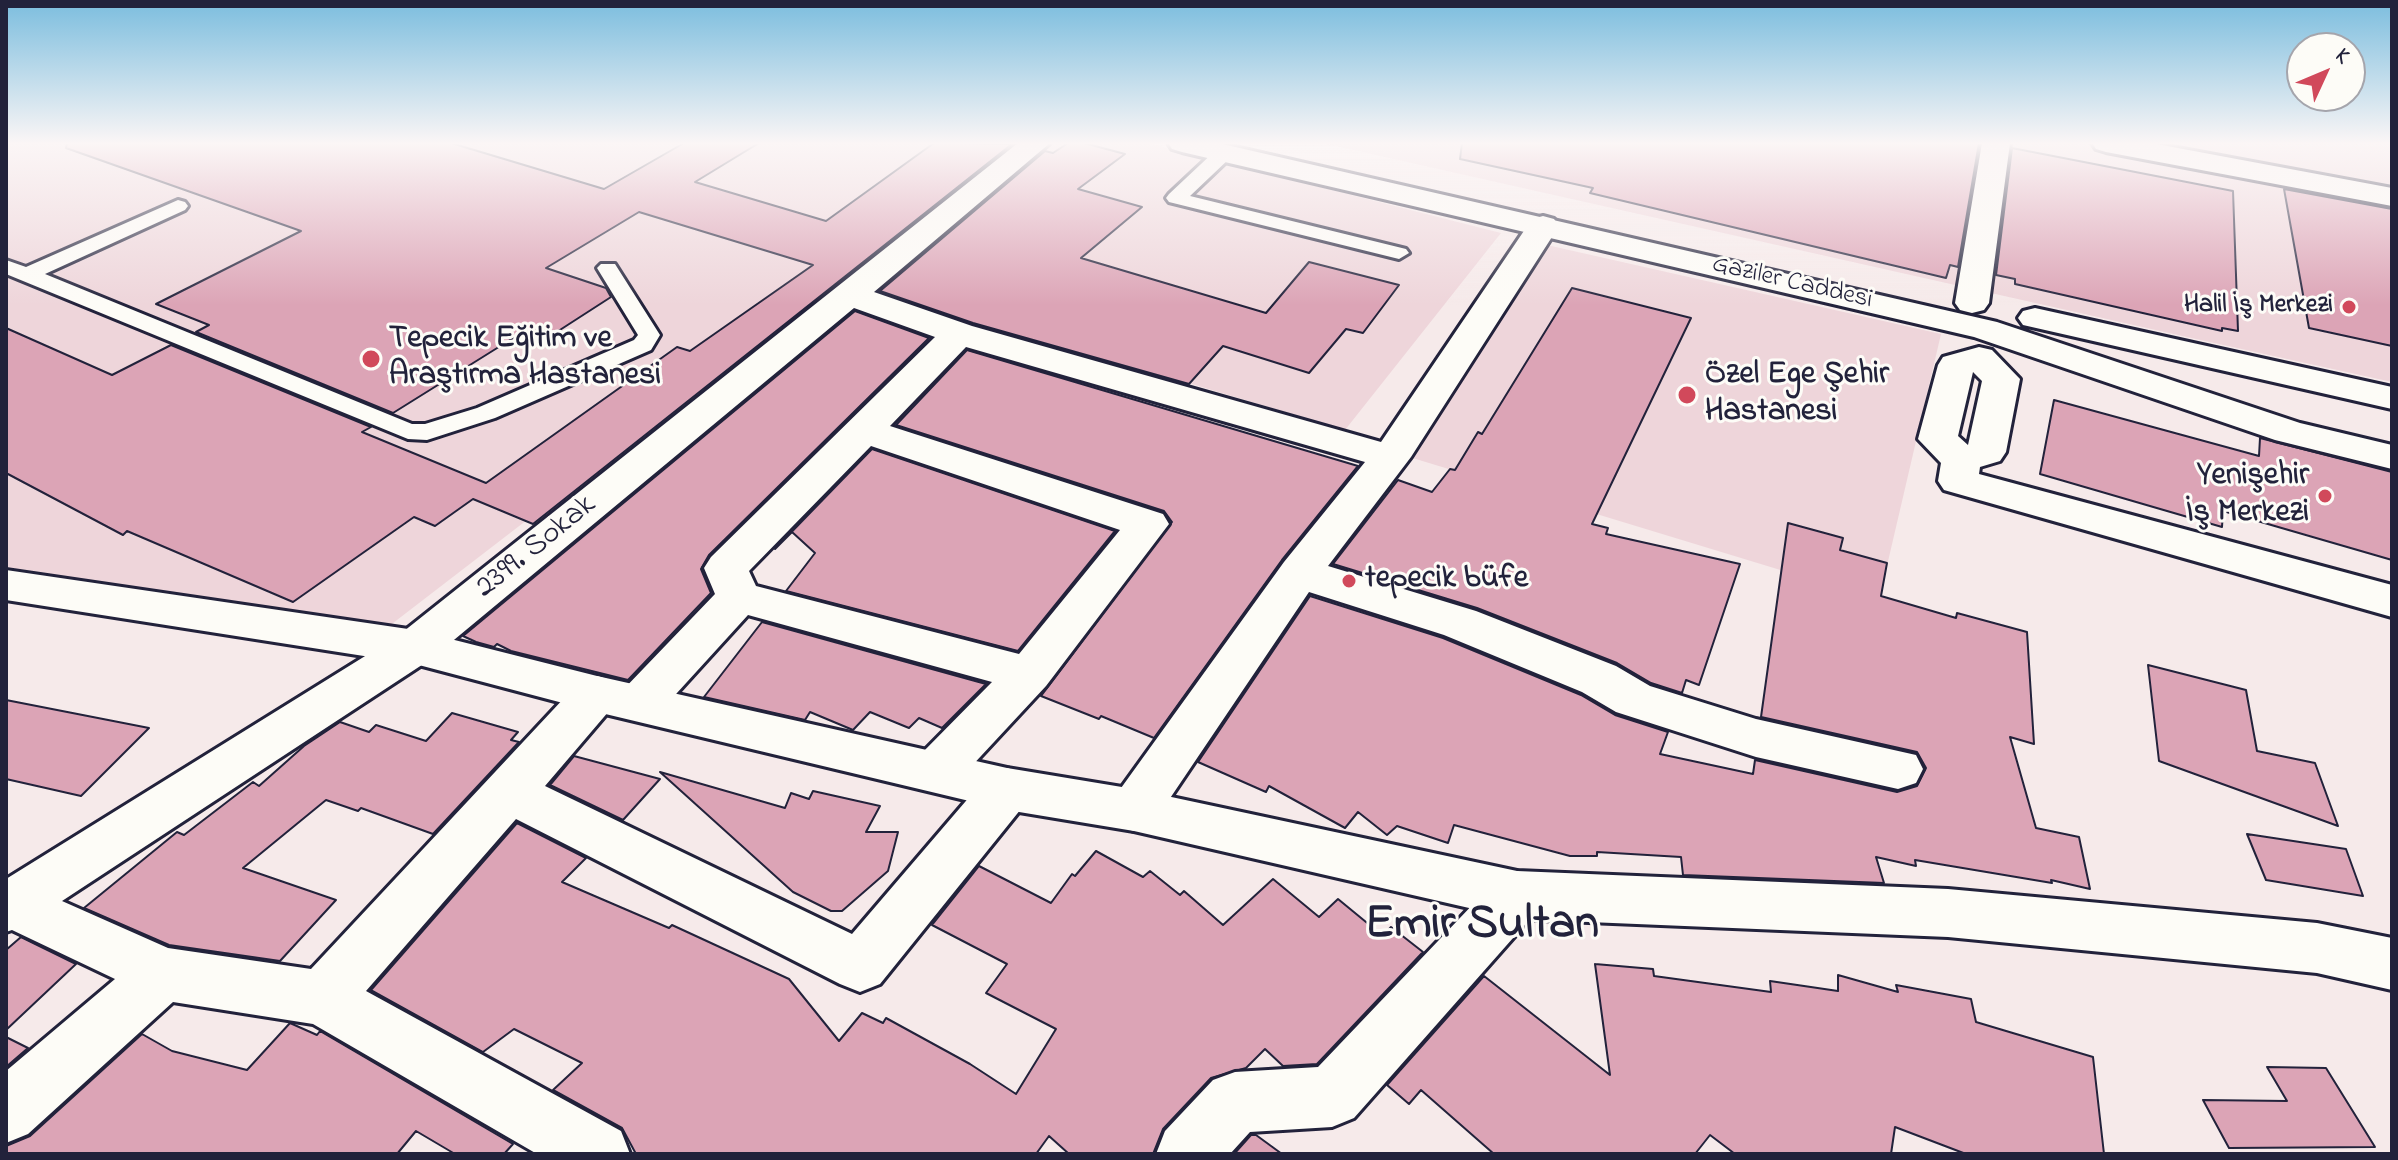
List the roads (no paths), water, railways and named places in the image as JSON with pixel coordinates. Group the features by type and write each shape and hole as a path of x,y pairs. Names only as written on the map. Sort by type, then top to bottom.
{"street":[{"name":"2399. Sokak","path":"9,906 415,647 969,197"},
{"name":"Gaziler Caddesi","path":"1427,197 1979,330 2392,398"},
{"name":"Gaziler Caddesi","path":"1466,197 1979,330 2150,382 2217,409 2289,432 2392,457"},
{"path":"1991,197 1979,330 2001,379 1986,452 1961,460 1958,481 2392,601"},
{"path":"1134,810 1299,573 1391,457 1543,226"},
{"path":"849,295 959,334 1391,457"},
{"path":"739,597 726,568 959,334"},
{"path":"863,430 1148,524 1029,674 937,770"},
{"path":"1299,573 1460,623 1599,679 1633,699 1756,738 1898,769"},
{"path":"6,585 415,647 1007,789 1134,810 1517,895 1948,913 2317,948 2392,964"},
{"path":"739,597 1029,674"},
{"path":"323,998 507,791 739,597"},
{"path":"507,791 860,966 1007,789"},
{"path":"1188,1154 1235,1102 1332,1097 1517,895"},
{"path":"9,906 163,974 323,998 598,1154"},
{"path":"6,1112 163,974"}],"lane":[{"path":"1177,197 1399,253"},
{"path":"17,270 178,206"},
{"path":"17,270 408,431 427,432 486,413 643,345 649,335 608,268"}],"place":[{"name":"Halil İş Merkezi","path":"2349,307"},
{"name":"Tepecik Eğitim ve Araştırma Hastanesi","path":"371,359"},
{"name":"Özel Ege Şehir Hastanesi","path":"1687,395"},
{"name":"Yenişehir İş Merkezi","path":"2325,496"},
{"name":"tepecik büfe","path":"1349,581"}],"district":[{"name":"Emir Sultan","path":"1482,928"}]}
